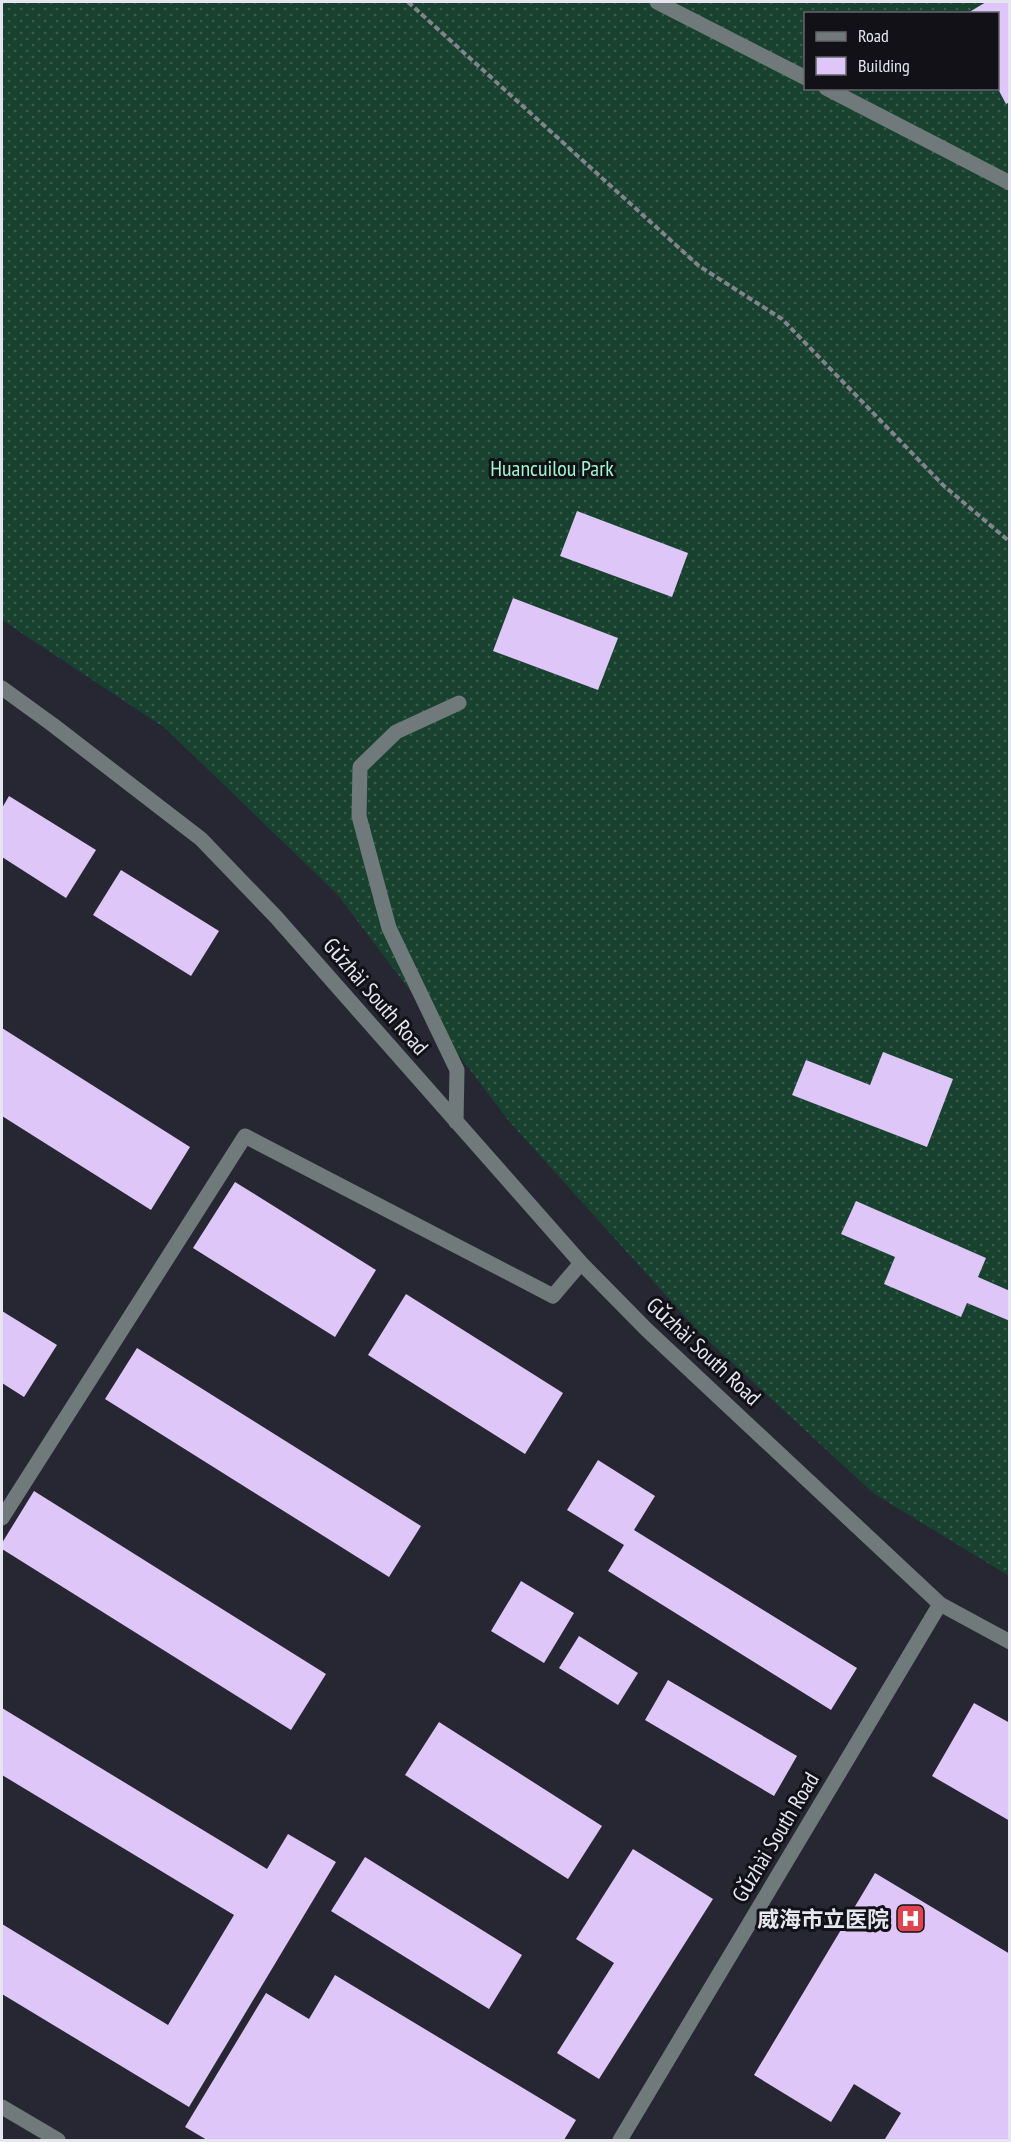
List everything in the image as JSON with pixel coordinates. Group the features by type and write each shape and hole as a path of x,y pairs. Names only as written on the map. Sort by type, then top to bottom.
{"street":[{"path":"657,2 804,77"},
{"path":"830,90 1010,183"},
{"name":"Gǔzhài South Road","path":"2,688 201,839 276,917 581,1263 648,1330 940,1604 620,2140"},
{"path":"456,1122 457,1070 389,928 359,816 360,767 396,732 459,703"},
{"path":"2,1518 245,1136 553,1296 581,1263"},
{"path":"940,1604 1010,1642"},
{"path":"2,2107 58,2140"}],"path":[{"path":"408,2 699,266 782,319 943,485 1010,542"}],"green space":[{"name":"Huancuilou Park","path":"2,2 1009,2 1009,1576 873,1493 700,1333 508,1120 337,894 165,728 2,620"}],"building":[{"path":"986,2 1010,2 1010,102 1006,104 999,90 999,12 969,12"},
{"path":"577,511 688,553 672,597 560,556"},
{"path":"513,598 618,638 598,690 493,651"},
{"path":"9,796 96,850 66,898 2,857 2,808"},
{"path":"121,870 219,931 191,976 93,915"},
{"path":"2,1028 190,1147 151,1210 2,1116"},
{"path":"883,1052 953,1079 927,1147 792,1095 806,1060 870,1085"},
{"path":"235,1182 376,1270 335,1337 193,1248"},
{"path":"856,1201 986,1258 978,1277 1010,1291 1010,1321 967,1303 961,1317 884,1284 895,1257 841,1234"},
{"path":"406,1294 563,1393 525,1454 368,1355"},
{"path":"2,1311 57,1345 24,1397 2,1383"},
{"path":"137,1348 421,1526 389,1577 105,1399"},
{"path":"598,1460 655,1496 634,1530 857,1668 831,1710 608,1571 624,1545 567,1510"},
{"path":"34,1491 326,1674 291,1730 2,1549 2,1543"},
{"path":"521,1581 574,1613 544,1663 491,1631"},
{"path":"579,1636 638,1673 618,1705 559,1668"},
{"path":"668,1680 797,1756 774,1796 645,1720"},
{"path":"974,1703 1010,1723 1010,1821 932,1776"},
{"path":"2,1708 267,1869 288,1834 336,1862 189,2107 2,1994 2,1924 168,2025 234,1915 2,1775"},
{"path":"439,1722 602,1826 568,1879 405,1775"},
{"path":"633,1849 713,1899 599,2079 557,2053 614,1963 576,1939"},
{"path":"365,1857 522,1955 489,2009 331,1911"},
{"path":"875,1873 1010,1954 1010,2140 888,2140 885,2139 901,2113 854,2084 831,2122 754,2075"},
{"path":"335,1975 576,2120 564,2140 207,2140 185,2127 266,1993 309,2019"}],"place":[{"name":"威海市立医院","path":"910,1919"}]}
